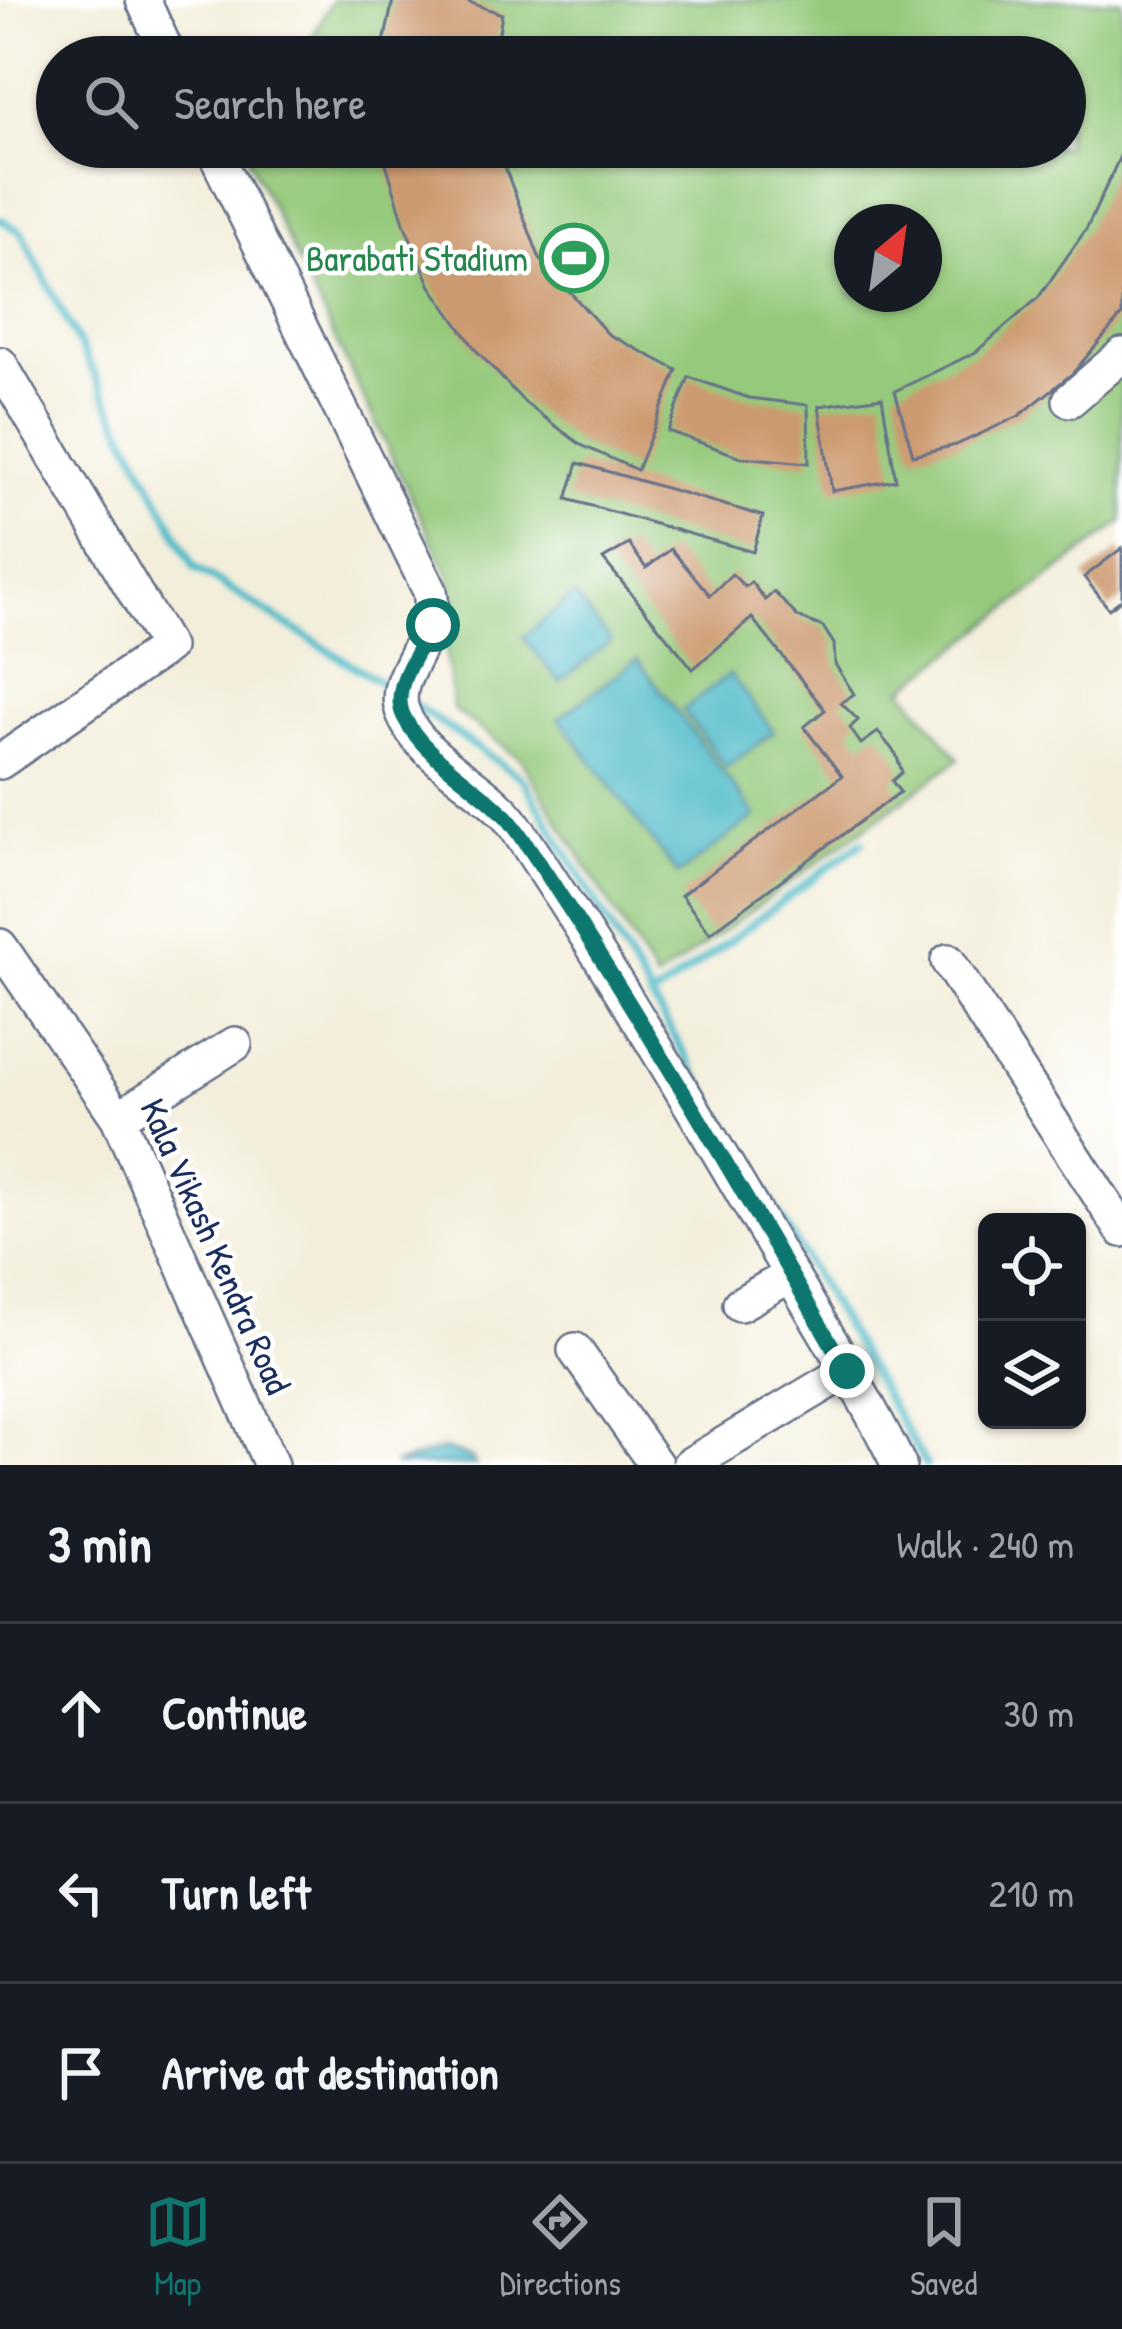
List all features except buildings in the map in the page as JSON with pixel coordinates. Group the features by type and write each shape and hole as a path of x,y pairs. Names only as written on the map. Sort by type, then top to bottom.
{"street":[{"path":"143,0 159,36"},
{"path":"222,168 430,591 433,625 404,678 399,702 404,718 422,741 504,811 629,997 899,1465"},
{"path":"1070,400 1122,355"},
{"path":"0,364 167,647 0,762"},
{"name":"Kala Vikash Kendra Road","path":"0,946 118,1118 271,1465"},
{"path":"948,961 1122,1230"},
{"path":"118,1118 235,1044"},
{"path":"740,1304 791,1275"},
{"path":"575,1350 656,1465"},
{"path":"689,1465 847,1371"}],"green space":[{"name":"Barabati Stadium","path":"332,0 1122,0 1122,522 903,689 959,759 656,980 521,759 453,709 445,648 451,580 253,168 1086,168 1086,36 313,36"}],"water":[{"path":"574,595 611,641 560,682 523,637"},
{"path":"637,659 756,816 678,875 559,718"},
{"path":"730,674 774,732 726,768 683,710"},
{"path":"443,1449 472,1458 475,1465 393,1465"}],"waterway":[{"path":"0,219 21,232 194,567 391,689"},
{"path":"413,704 523,779 926,1465"},
{"path":"651,999 862,842"}],"place":[{"name":"Barabati Stadium","path":"574,258"}],"route":[{"path":"433,625 404,678 399,702 404,718 422,741 504,811 629,997 847,1371"}]}
